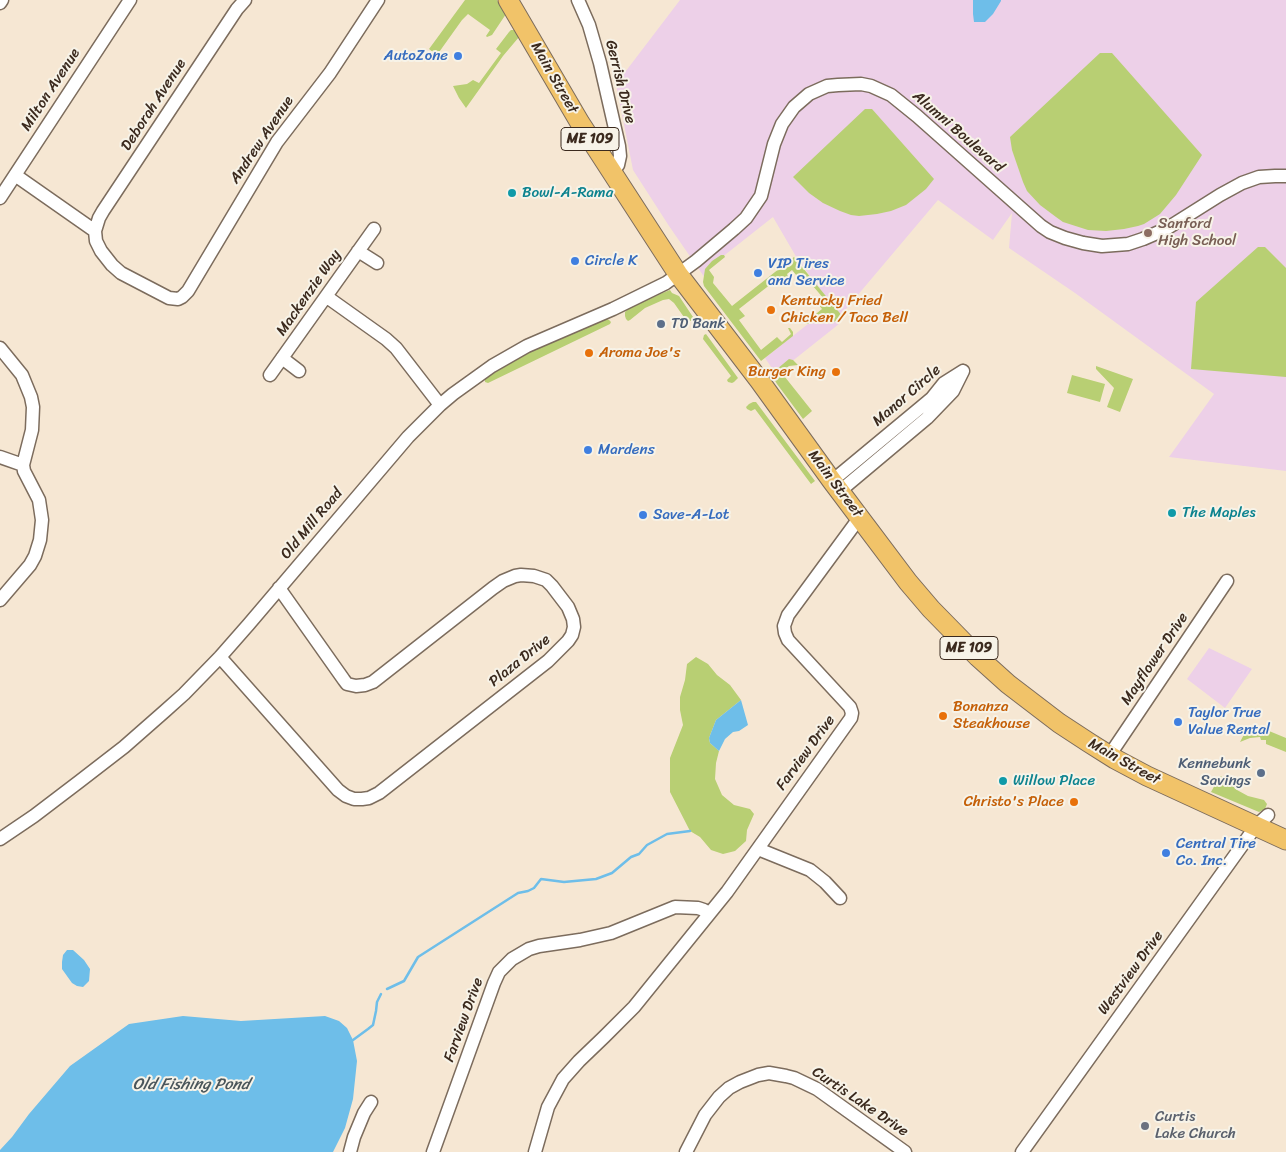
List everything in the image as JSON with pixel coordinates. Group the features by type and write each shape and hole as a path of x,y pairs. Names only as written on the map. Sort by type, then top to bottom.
{"highway":[{"name":"Main Street","path":"508,0 580,123 678,274 908,582 925,602 978,657 1008,684 1059,723 1109,756 1195,797 1262,821 1286,840"}],"street":[{"name":"Milton Avenue","path":"0,198 130,0"},
{"name":"Deborah Avenue","path":"95,231 96,224 103,211 227,24 245,0"},
{"name":"Andrew Avenue","path":"95,231 96,241 101,251 121,273 169,298 178,299 182,297 188,291 276,142 330,73 378,0"},
{"name":"Gerrish Drive","path":"578,0 600,64 619,146 620,156 618,165 612,173"},
{"name":"Alumni Boulevard","path":"678,274 746,218 761,196 774,144 782,124 801,100 827,86 860,84 871,86 891,96 1041,226 1050,232 1083,243 1102,246 1128,244 1166,229 1242,183 1259,177 1286,176"},
{"path":"15,175 95,231"},
{"name":"Mackenzie Way","path":"270,375 374,229"},
{"path":"358,251 377,263"},
{"name":"Old Mill Road","path":"0,839 34,816 124,747 166,711 220,657 408,437 440,405 469,382 515,353 613,309 666,283 678,274"},
{"path":"326,297 396,348 440,405"},
{"path":"0,348 22,375 29,390 33,407 32,430 22,465 26,477 39,500 42,520 40,540 35,556 30,565 0,600"},
{"path":"282,358 299,371"},
{"name":"Manor Circle","path":"963,371 953,391 927,418 836,486 932,398 944,383 963,371"},
{"path":"0,457 22,465"},
{"name":"Farview Drive","path":"535,1152 548,1107 563,1079 634,1007 727,892 852,718 850,707 788,640 784,626 788,615 860,517"},
{"name":"Plaza Drive","path":"220,657 338,790 346,796 362,799 379,793 548,661 568,641 574,627 568,607 546,580 534,576 515,576 493,588 373,682 356,686 348,684 344,680 279,588"},
{"name":"Mayflower Drive","path":"1109,756 1227,580"},
{"name":"Westview Drive","path":"1022,1152 1262,821"},
{"path":"758,849 810,870 840,898"},
{"name":"Farview Drive","path":"433,1152 494,983 499,972 512,959 533,947 611,933 675,907 698,908 710,913"},
{"name":"Curtis Lake Drive","path":"686,1152 705,1115 719,1097 729,1088 740,1082 769,1073 794,1078 817,1089 905,1152"},
{"path":"350,1152 364,1113 371,1102"}],"shaded area":[{"name":"Sanford High School","path":"680,0 1286,0 1286,471 1169,457 1214,394 1075,293 1009,248 1012,213 993,240 938,200 835,322 839,324 776,374 765,358 832,305 798,260 773,217 707,269 705,278 633,170 616,84"},
{"path":"1209,648 1252,669 1225,708 1187,679"}],"green space":[{"path":"465,0 497,0 506,14 492,35 487,37 490,30 468,14 437,55 429,49"},
{"path":"511,30 515,30 519,37 466,108 453,86 467,84 473,80 479,83 501,53 496,49"},
{"path":"1100,53 1112,53 1202,155 1176,195 1160,214 1138,226 1106,231 1088,230 1063,222 1040,205 1027,191 1023,182 1012,150 1010,137"},
{"path":"865,109 872,109 934,179 926,189 906,205 891,211 859,216 851,215 823,203 809,193 793,177"},
{"path":"1258,247 1265,247 1286,268 1286,377 1191,369 1196,302"},
{"path":"721,255 725,257 709,270 714,277 713,283 732,306 794,257 843,317 834,322 828,315 817,317 808,324 805,324 801,316 807,321 822,309 818,304 824,299 807,279 802,282 792,270 787,274 788,277 776,280 739,309 745,316 739,320 761,350 777,337 782,342 791,334 788,328 793,332 793,336 761,361 704,286 705,269"},
{"path":"670,290 679,296 695,320 686,320 669,299 645,308 628,321 626,319 625,312 628,309"},
{"path":"605,318 611,322 610,324 488,383 485,382 488,375 525,353"},
{"path":"706,334 738,378 734,382 728,382 727,380 731,376 703,339"},
{"path":"789,359 798,365 789,366 781,372 812,411 803,419 771,374"},
{"path":"1096,366 1133,379 1120,412 1107,407 1114,388 1096,369"},
{"path":"1072,375 1105,384 1100,402 1067,393"},
{"path":"756,402 815,481 811,484 755,409 751,411 747,409 746,407"},
{"path":"696,657 708,664 717,675 730,685 741,700 716,720 709,738 710,743 719,751 715,779 722,795 734,805 750,809 754,814 747,830 746,841 735,851 723,854 711,850 700,837 690,831 670,792 670,758 683,725 680,697 687,664"},
{"path":"1257,726 1286,738 1286,752 1266,744 1266,740 1261,740 1260,737 1240,742 1248,727"},
{"path":"1220,776 1232,781 1237,790 1248,796 1264,800 1267,804 1265,809 1259,812 1211,792"}],"water":[{"path":"973,0 1001,1 993,14 985,22 974,22"},
{"path":"741,700 748,725 739,731 733,732 725,739 719,751 710,743 709,738 716,720"},
{"path":"67,950 73,950 84,960 90,969 89,981 83,987 72,983 62,969 63,955"},
{"name":"Old Fishing Pond","path":"183,1016 241,1021 325,1016 339,1021 347,1028 353,1040 357,1061 353,1099 345,1128 333,1152 0,1152 70,1066 129,1024"}],"waterway":[{"path":"387,989 404,981 418,957 518,893 534,888 541,879 564,882 596,879 612,873 631,857 639,854 647,845 667,834 690,831"},
{"path":"353,1040 373,1025 377,1002 381,994"}],"place":[{"name":"AutoZone","path":"458,56"},
{"name":"Bowl-A-Rama","path":"512,193"},
{"name":"Sanford High School","path":"1148,233"},
{"name":"Circle K","path":"575,261"},
{"name":"VIP Tires and Service","path":"758,273"},
{"name":"Kentucky Fried Chicken / Taco Bell","path":"771,310"},
{"name":"TD Bank","path":"661,324"},
{"name":"Aroma Joe's","path":"589,353"},
{"name":"Burger King","path":"836,372"},
{"name":"Mardens","path":"588,450"},
{"name":"The Maples","path":"1172,513"},
{"name":"Save-A-Lot","path":"643,515"},
{"name":"Bonanza Steakhouse","path":"943,716"},
{"name":"Taylor True Value Rental","path":"1178,722"},
{"name":"Kennebunk Savings","path":"1261,773"},
{"name":"Willow Place","path":"1003,781"},
{"name":"Christo's Place","path":"1074,802"},
{"name":"Central Tire Co. Inc.","path":"1166,853"},
{"name":"Curtis Lake Church","path":"1145,1126"}]}
